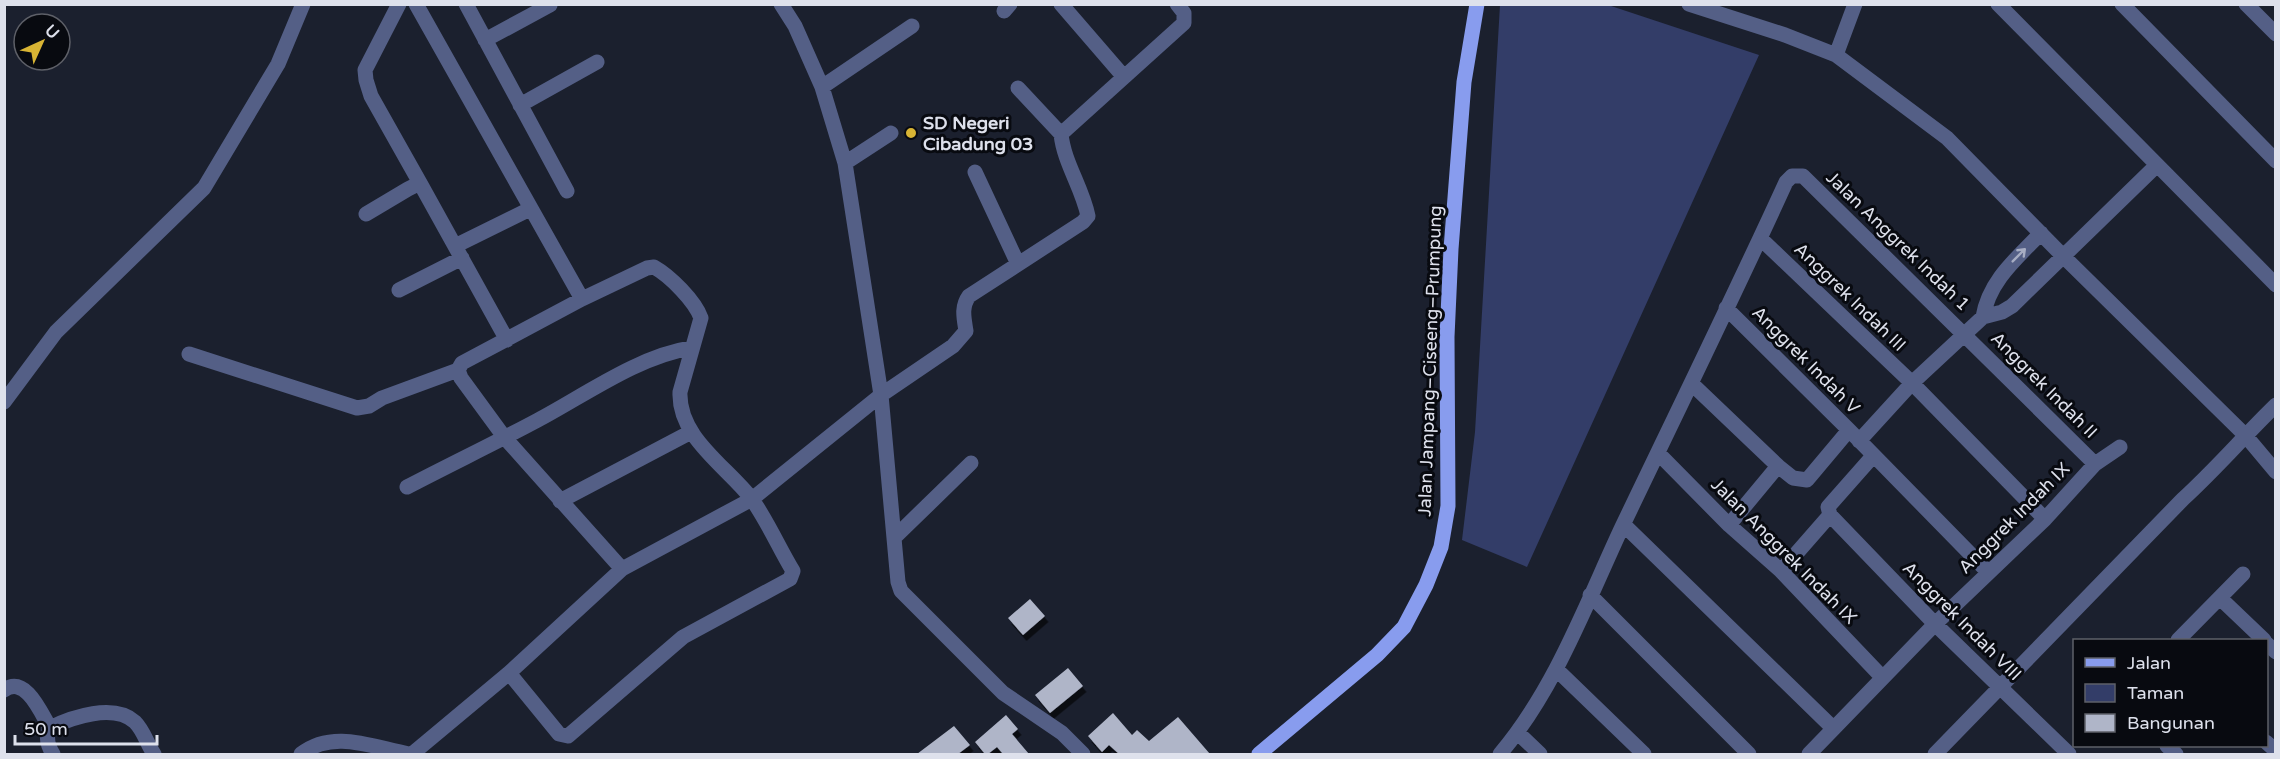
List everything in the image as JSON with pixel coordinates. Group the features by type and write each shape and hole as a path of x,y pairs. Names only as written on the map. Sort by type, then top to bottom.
{"main road":[{"name":"Jalan Jampang–Ciseeng–Prumpung","path":"1259,754 1369,663 1404,627 1426,585 1441,547 1448,506 1447,337 1451,249 1464,82 1477,4"}],"street":[{"path":"4,402 56,332 204,188 278,64 303,4"},
{"path":"399,4 365,70 371,96 507,340"},
{"path":"416,4 582,299"},
{"path":"466,4 567,191"},
{"path":"781,4 795,26 822,87 845,163 882,395 898,582 901,591 1003,693 1062,733 1083,754"},
{"path":"1061,4 1124,77"},
{"path":"1061,134 1184,23 1184,13 1177,4"},
{"path":"1689,4 1785,35 1836,55 1947,138 2245,435 2276,472"},
{"path":"1836,55 1855,4"},
{"path":"1998,4 2276,285"},
{"path":"2122,4 2276,161"},
{"path":"2246,4 2276,34"},
{"path":"485,40 550,5"},
{"path":"822,87 912,26"},
{"path":"520,105 597,62"},
{"path":"301,754 312,746 336,740 410,754 509,673 622,570 752,499 882,395 952,346 966,331 963,316 964,303 969,296 1073,230 1088,216 1069,167 1061,134 1018,88"},
{"path":"845,163 891,133"},
{"path":"1692,384 1778,466 1793,478 1806,480 1983,317 2002,312 2012,306 2157,165"},
{"path":"975,172 1018,264"},
{"name":"Jalan Anggrek Indah 1","path":"1761,239 1786,182 1792,176 1803,176 1965,334"},
{"path":"366,214 420,183"},
{"path":"399,290 530,208"},
{"path":"1983,317 1986,302 1998,278 2041,233"},
{"path":"1500,754 1518,733 1556,669 1726,308 1761,239"},
{"name":"Anggrek Indah III","path":"1761,239 1912,384 2045,519"},
{"path":"189,354 357,408 369,406 382,398 458,370 462,363 582,299 647,268 654,267 668,276 698,310 701,318 680,392 680,405 692,432 752,499 792,571 790,579 683,637 568,735 559,734 509,673"},
{"name":"Anggrek Indah V","path":"1726,308 1988,572"},
{"name":"Anggrek Indah II","path":"1965,334 2095,464"},
{"path":"407,487 506,438 646,361 674,351 691,348"},
{"path":"458,370 461,378 506,438 622,570"},
{"path":"1935,754 2276,405"},
{"path":"560,501 692,432"},
{"name":"Anggrek Indah IX","path":"1809,754 1935,624 2045,519 2095,464 2120,447"},
{"name":"Jalan Anggrek Indah IX","path":"1658,453 1730,525 1781,571 1882,677"},
{"path":"1781,571 1830,515 1828,507 1873,456"},
{"path":"894,538 971,463"},
{"path":"1730,525 1778,466"},
{"name":"Anggrek Indah VIII","path":"1830,515 1935,624 2069,752"},
{"path":"1624,525 1833,728"},
{"path":"2179,639 2221,599 2243,574"},
{"path":"1590,595 1749,754"},
{"path":"2221,599 2262,639"},
{"path":"1556,669 1644,754"},
{"path":"4,690 10,686 19,686 29,694 50,728"},
{"path":"53,754 48,746 47,734 50,728 71,719 110,712 133,720 142,730 154,754"},
{"path":"1518,733 1540,754"}],"green space":[{"path":"1500,5 1608,5 1759,55 1527,567 1462,540 1475,432"}],"building":[{"path":"1030,599 1045,616 1023,635 1008,618"},
{"path":"1068,668 1083,686 1050,713 1035,695"},
{"path":"1113,713 1132,735 1137,730 1149,741 1178,717 1210,754 1119,754 1109,745 1102,752 1088,736"},
{"path":"1006,715 1018,729 1012,734 1029,754 1003,754 997,747 985,754 975,742"},
{"path":"954,726 970,745 958,754 917,754"}],"place":[{"name":"SD Negeri Cibadung 03","path":"911,133"}]}
